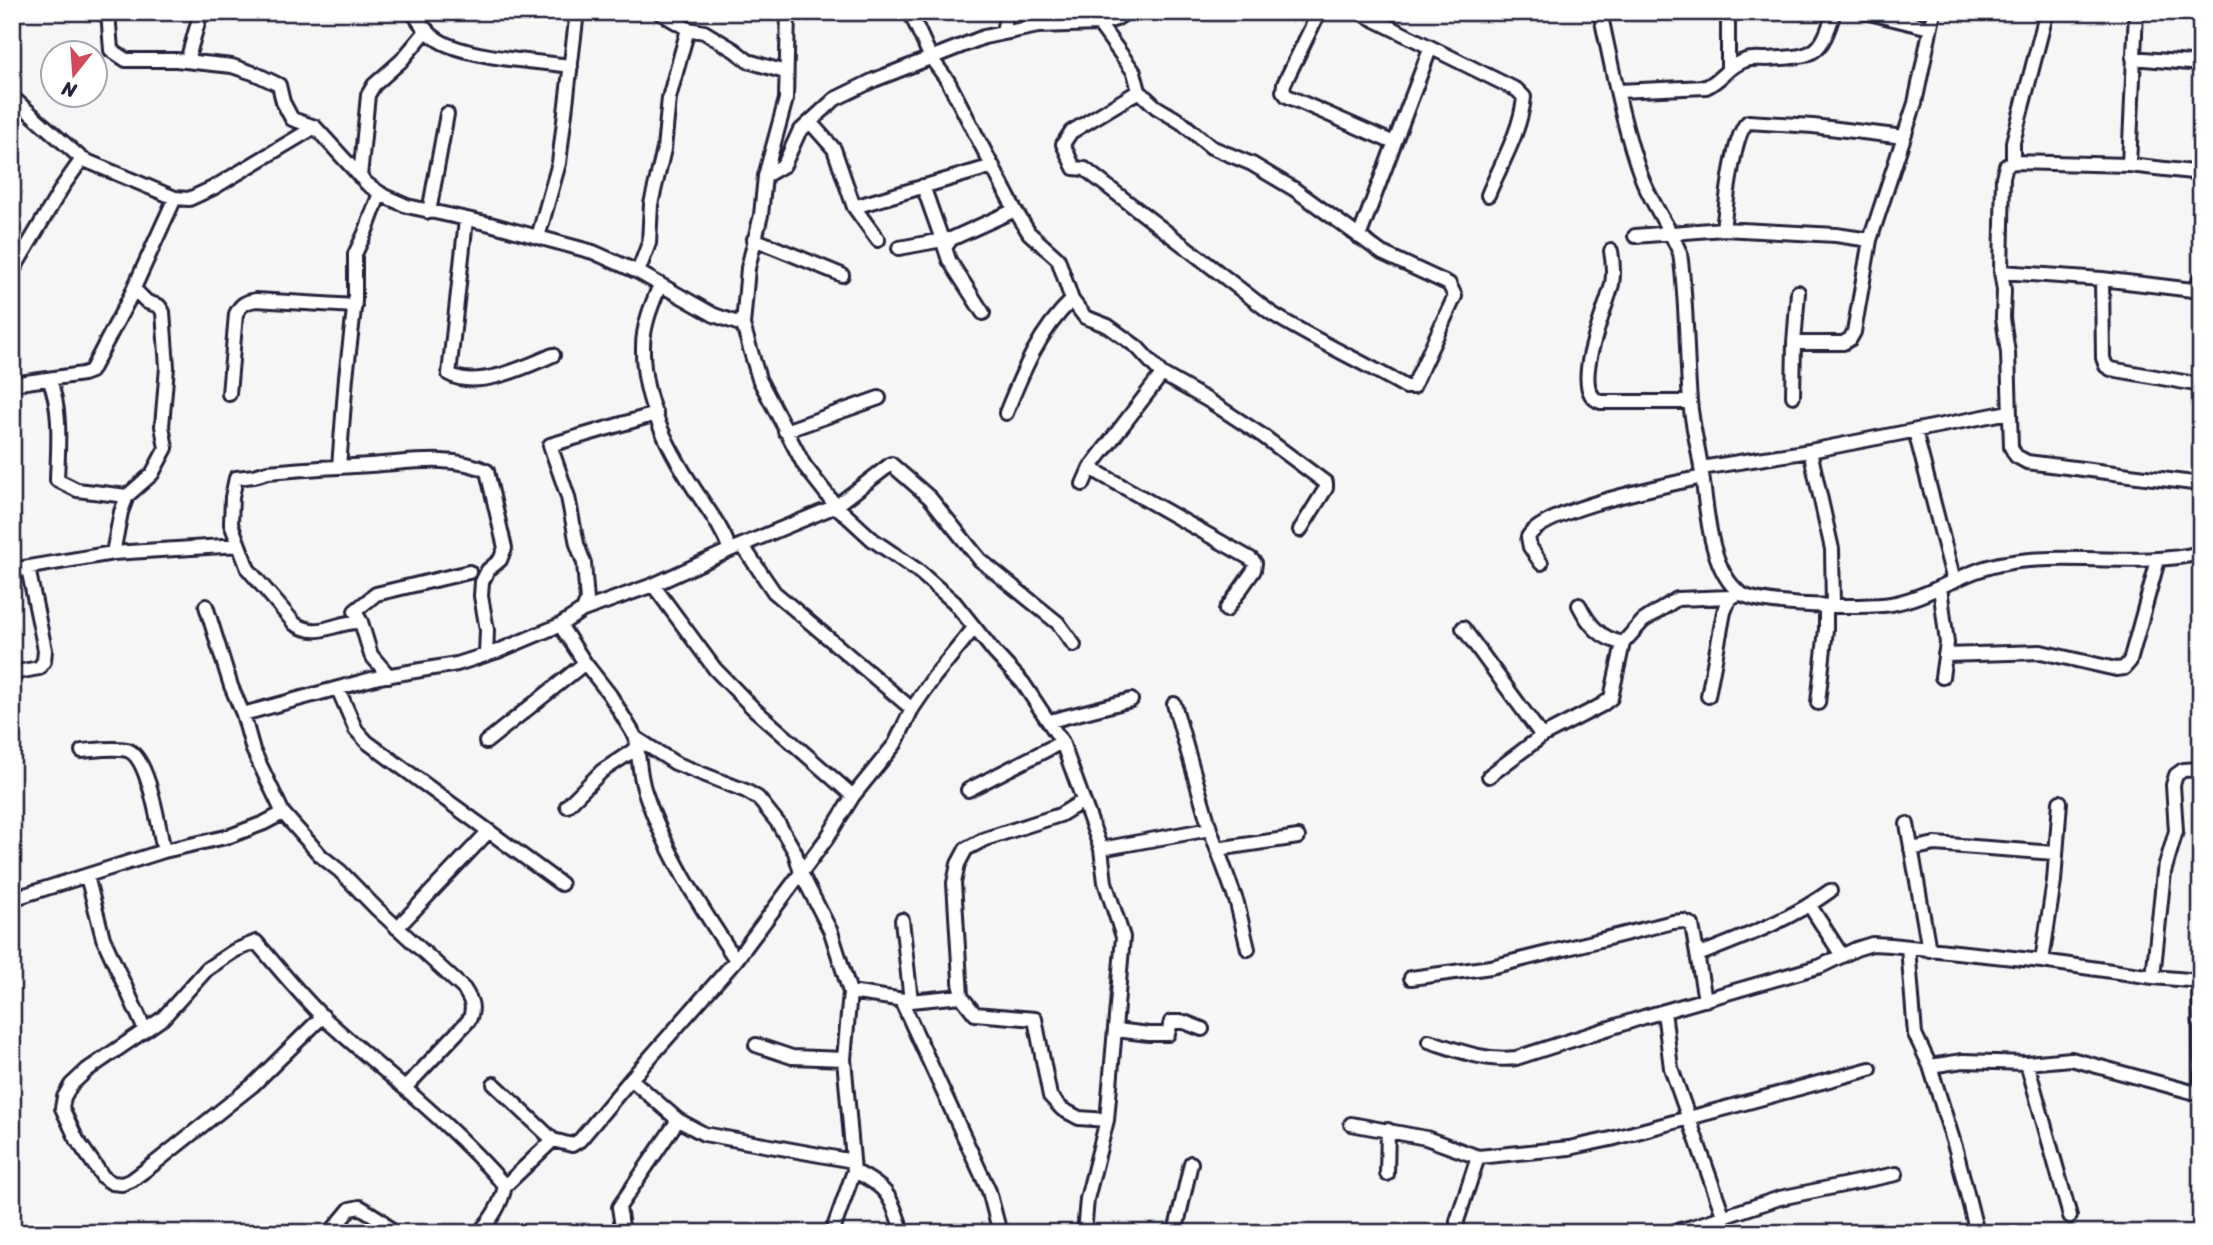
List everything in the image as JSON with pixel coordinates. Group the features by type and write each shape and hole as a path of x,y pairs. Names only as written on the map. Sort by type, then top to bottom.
{"street":[{"path":"108,12 111,50 126,60 187,61 233,66 279,85 283,102 292,119 315,127 360,177 380,193 407,206 593,252 638,272 714,315 743,325"},
{"path":"187,61 201,12"},
{"path":"413,12 427,30 448,45 505,57 572,65"},
{"path":"538,237 559,163 577,12"},
{"path":"659,12 688,29 704,32 748,61 785,72"},
{"path":"788,12 786,99 765,176 761,215 748,268 743,325 759,379 803,465 836,506 873,540 925,576 954,603 1023,683 1062,742 1101,849 1105,882 1123,937 1107,1120 1087,1199 1086,1232"},
{"path":"910,12 930,58 948,81 1015,210 1029,233 1058,259 1072,300 1085,317 1108,326 1127,340 1162,374 1263,436 1326,483 1326,488 1300,530"},
{"path":"1003,32 1007,12"},
{"path":"765,176 784,165 799,132 835,99 874,80 953,48 1003,32 1038,26 1099,24 1128,12"},
{"path":"1319,12 1284,84 1283,92 1394,143"},
{"path":"1359,12 1517,90 1524,97 1511,142 1488,195"},
{"path":"1728,12 1728,67"},
{"path":"1618,91 1706,87 1718,82 1728,67 1747,59 1807,55 1819,48 1826,37 1834,12"},
{"path":"1866,12 1930,28"},
{"path":"1794,343 1843,343 1850,339 1854,332 1870,240 1914,103 1934,12"},
{"path":"2129,165 2136,12"},
{"path":"2013,162 2013,142 2046,15"},
{"path":"1603,16 1618,91 1640,173 1650,199 1672,233 1680,253 1690,402 1708,526 1735,595"},
{"path":"1099,24 1134,72 1139,91 1156,107 1181,122 1211,147 1274,176 1382,253 1449,284 1455,296 1413,387 1406,387 1350,355 1297,330 1271,313 1086,169 1074,167 1063,144 1070,132 1139,91"},
{"path":"638,272 649,243 651,204 664,149 669,98 688,29"},
{"path":"360,177 368,95 374,85 401,61 427,30"},
{"path":"1359,237 1430,49"},
{"path":"2133,58 2201,64"},
{"path":"12,97 82,159 175,198 189,199 213,188 315,127"},
{"path":"429,212 447,114"},
{"path":"810,122 834,149 854,207 878,240"},
{"path":"1723,229 1737,142 1741,127 1748,122 1812,125 1904,137"},
{"path":"12,272 82,159"},
{"path":"2201,185 2195,173 2129,165 2013,162 2006,166 2003,177 2001,272 2008,353 2011,447 2016,456 2027,462 2201,484"},
{"path":"854,207 993,166"},
{"path":"923,186 946,242 949,260 982,313"},
{"path":"339,467 345,377 355,306 355,254 380,193"},
{"path":"12,384 91,371 134,289 175,198"},
{"path":"899,248 946,242 1015,210"},
{"path":"466,219 449,374 458,380 488,378 553,355"},
{"path":"1635,236 1723,229 1836,235 1870,240"},
{"path":"754,239 842,275"},
{"path":"1611,251 1612,282 1589,357 1589,394 1594,400 1601,402 1690,402"},
{"path":"2001,272 2102,279 2198,291 2201,277"},
{"path":"2102,279 2103,358 2106,366 2201,385"},
{"path":"660,285 648,312 642,345 648,396 671,451 722,529 774,592 912,709"},
{"path":"113,553 127,496 152,474 166,448 162,426 167,367 163,312 159,306 147,302 134,289"},
{"path":"1793,396 1798,292"},
{"path":"229,394 236,314 245,302 256,300 355,306"},
{"path":"1006,413 1041,336 1057,314 1072,300"},
{"path":"1083,484 1090,468 1162,374"},
{"path":"55,393 73,375"},
{"path":"49,379 55,393 57,480 77,490 127,496"},
{"path":"785,431 879,398"},
{"path":"1541,563 1530,547 1528,537 1532,529 1549,520 1604,501 1702,472 2009,412"},
{"path":"583,610 587,601 584,564 577,544 569,497 550,445 656,414"},
{"path":"1915,431 1954,581"},
{"path":"1810,451 1832,549 1829,606 1818,703"},
{"path":"361,622 352,621 316,631 295,624 248,569 231,524 236,478 268,472 450,462 477,466 487,471 505,548 500,560 488,570 482,582 481,596 487,630 486,655"},
{"path":"243,714 389,676 457,664 486,655 560,625 583,610 653,585 836,506 891,464 930,498 980,560 1058,623 1074,645"},
{"path":"1090,468 1255,563 1254,570 1226,610"},
{"path":"12,570 113,553 239,545"},
{"path":"1489,776 1542,736 1611,698 1623,643 1643,621 1677,600 1735,595 1861,608 1894,604 1978,570 2015,562 2038,559 2158,560 2201,552"},
{"path":"1945,655 2041,652 2116,669 2124,667 2130,661 2158,560"},
{"path":"12,673 39,668 44,661 45,650 28,568"},
{"path":"389,676 371,655 355,611 376,594 469,572"},
{"path":"653,585 728,683 853,796"},
{"path":"1940,587 1947,643 1942,677"},
{"path":"1708,696 1724,612 1735,595"},
{"path":"1579,605 1598,632 1609,641 1623,643"},
{"path":"206,606 253,750 283,813 321,856 464,989 471,1001 469,1020 405,1088"},
{"path":"560,625 610,695 637,743 644,789 665,839 706,915 736,960"},
{"path":"494,1084 553,1140 572,1145 580,1140 736,960 801,873 853,796 895,744 912,709 934,677 974,628"},
{"path":"1463,628 1542,736"},
{"path":"486,742 585,663"},
{"path":"338,689 356,730 367,742 561,884"},
{"path":"1050,721 1130,700"},
{"path":"1174,704 1210,830 1237,903 1248,949"},
{"path":"968,790 1062,742"},
{"path":"567,806 602,771 637,743"},
{"path":"637,743 675,763 758,798 778,823 795,852 801,873 831,932 850,992 844,1059 853,1166 832,1233"},
{"path":"82,751 117,750 135,754 140,760 164,851"},
{"path":"2153,977 2164,872 2176,831 2173,785 2176,775 2183,770 2201,769"},
{"path":"1083,801 1060,815 985,839 965,849 954,883 961,996 975,1014 1035,1018 1050,1096 1062,1109 1079,1118 1107,1120"},
{"path":"2042,961 2054,881 2060,802"},
{"path":"12,899 164,851 230,836 283,813"},
{"path":"1907,824 1929,950"},
{"path":"1101,849 1210,830"},
{"path":"397,928 488,832"},
{"path":"1217,849 1298,837"},
{"path":"1911,849 1944,845 2055,853"},
{"path":"87,876 103,937 145,1030"},
{"path":"1698,955 1771,925 1810,906 1830,891"},
{"path":"1810,906 1841,954"},
{"path":"902,920 906,1000 989,1191 1000,1233"},
{"path":"1411,978 1491,967 1683,922 1692,925 1705,1000"},
{"path":"323,1016 253,1085 178,1146 132,1180 122,1184 112,1183 103,1177 76,1140 62,1108 64,1097 78,1078 163,1018 207,969 233,951 256,942 323,1016 405,1088 484,1162 505,1186"},
{"path":"1429,1041 1476,1056 1501,1060 1516,1058 1664,1011 1821,966 1841,954 1872,944 2042,961 2200,981 2201,1082 2198,1090 2192,1092 2080,1060 2027,1063 1963,1061 1930,1066"},
{"path":"1908,947 1915,1034 1930,1066 1966,1182 1977,1233"},
{"path":"850,992 906,1000 961,996"},
{"path":"1664,1011 1671,1068 1723,1215"},
{"path":"1116,1030 1168,1034 1171,1022 1184,1022 1202,1029"},
{"path":"756,1045 792,1057 844,1059"},
{"path":"2027,1063 2070,1216"},
{"path":"1351,1124 1426,1138 1478,1157 1569,1148 1870,1069"},
{"path":"631,1079 678,1120 704,1134 853,1166 878,1183 889,1196 903,1233"},
{"path":"625,1232 619,1207 678,1120"},
{"path":"1387,1174 1388,1130"},
{"path":"479,1233 494,1214 505,1186 553,1140"},
{"path":"1458,1233 1457,1221 1478,1157"},
{"path":"1175,1233 1191,1163"},
{"path":"1668,1233 1780,1198 1896,1174"},
{"path":"330,1233 350,1209 360,1207 381,1220 393,1233"}]}
